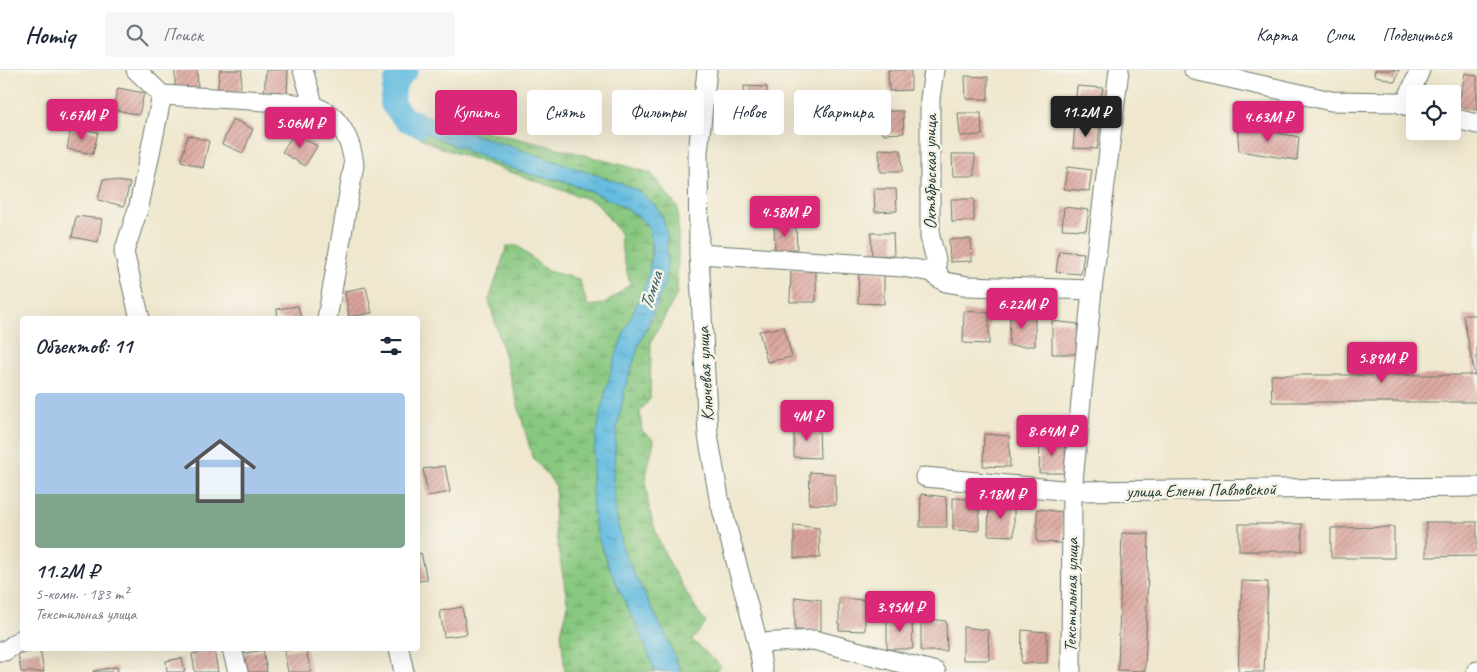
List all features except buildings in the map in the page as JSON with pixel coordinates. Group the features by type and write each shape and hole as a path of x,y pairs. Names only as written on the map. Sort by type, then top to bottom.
{"street":[{"path":"136,70 162,95 282,102 324,110 339,123 352,148 354,165 328,316"},
{"path":"303,70 314,108"},
{"name":"Ключевая улица","path":"707,70 698,152 699,254 708,435 719,498 758,643 763,672"},
{"name":"Октябрьская улица","path":"934,70 930,100 930,238 938,273"},
{"name":"Текстильная улица","path":"1070,672 1072,491 1092,290 1119,70"},
{"path":"1194,70 1330,102 1396,102 1406,105"},
{"path":"1416,85 1420,70"},
{"path":"139,316 124,252 139,206 162,95"},
{"path":"1461,120 1477,124"},
{"path":"699,254 902,267 938,273 937,277 946,282 968,286 1092,290"},
{"name":"улица Елены Павловской","path":"925,477 1072,491 1477,487"},
{"path":"0,651 5,651 20,640"},
{"path":"758,643 814,640 936,672"},
{"path":"233,651 238,672"},
{"path":"399,651 404,672"}],"green space":[{"path":"410,113 435,119 435,121"},
{"path":"407,125 528,174 558,179 611,200 633,213 649,228 651,240 649,279 622,338 609,382 592,478 655,672 565,672 561,633 568,606 554,523 556,486 532,456 489,300 507,246 518,246 547,271 579,279 588,306 605,304 630,284 622,251 620,233 596,202 436,146 406,130"},
{"path":"476,135 503,135 651,173 678,208 677,294 651,342 650,399 640,411 642,431 654,440 646,482 652,520 666,557 706,623 692,640 721,666 714,672 681,672 666,636 625,556 616,517 613,481 616,433 625,388 639,345 658,306 663,217 654,204 637,190"}],"water":[{"path":"410,113 435,121 435,135 476,135 623,184 637,190 654,204 663,217 667,236 665,284 639,345 625,388 616,433 613,481 616,516 625,556 666,636 681,672 655,672 606,560 599,541 593,511 593,462 598,426 616,354 649,273 652,245 649,230 644,222 635,214 594,193 558,179 528,174 407,125"}],"waterway":[{"name":"Томна","path":"406,70 395,83 392,104 405,119 419,125 408,120 415,122"}]}
